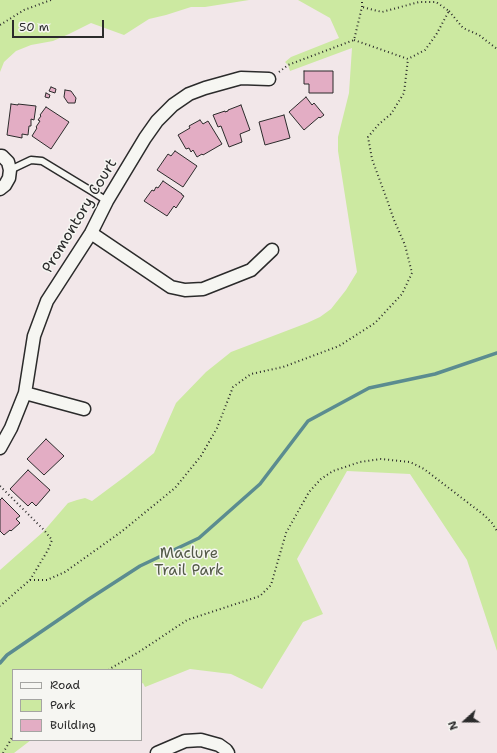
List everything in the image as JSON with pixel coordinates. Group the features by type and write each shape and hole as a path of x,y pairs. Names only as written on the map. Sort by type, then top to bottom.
{"street":[{"name":"Promontory Court","path":"0,448 11,428 25,393 34,336 47,302 91,233 145,138 157,121 173,105 189,94 241,78 269,78"},
{"path":"0,156 8,162 10,170 10,178 0,189"},
{"path":"91,233 171,287 185,290 203,289 251,270 272,250"},
{"path":"25,393 84,409"},
{"path":"157,753 185,741 201,740 219,745 228,753"}],"lane":[{"path":"10,170 31,160 42,161 108,201"}],"path":[{"path":"0,25 24,10 51,0"},
{"path":"354,40 362,7 362,0"},
{"path":"362,7 382,12 419,2 436,1 449,11 463,28 479,36 497,49"},
{"path":"269,78 288,65 354,40 408,59 425,50 436,35 449,11"},
{"path":"30,580 47,580 65,572 121,532 175,488 201,456 217,428 233,387 251,374 283,367 339,346 375,322 402,294 412,273 405,244 394,220 372,159 368,137 378,124 391,114 404,93 408,59"},
{"path":"110,669 142,650 187,620 260,596 271,585 286,533 309,492 321,479 333,471 360,462 381,459 410,462 424,469 484,515 497,531"},
{"path":"0,486 52,540 48,550 30,580 0,606"},
{"path":"3,753 12,738"}],"green space":[{"path":"0,0 249,0 205,7 191,7 149,19 124,35 91,23 53,41 31,45 16,51 4,62 0,72"},
{"name":"Maclure Trail Park","path":"298,0 497,0 497,651 467,560 410,474 347,471 297,559 323,614 303,622 262,689 231,674 190,669 145,687 142,684 142,669 12,669 12,741 30,741 14,753 0,753 0,570 43,532 68,503 85,498 92,501 154,453 176,403 206,372 231,352 320,317 331,309 346,290 357,272 338,151 338,137 349,93 352,48 290,71 285,62 291,57 339,38 330,18"}],"building":[{"path":"304,71 333,71 333,93 309,93 309,84 304,84"},
{"path":"51,87 56,89 55,93 49,91"},
{"path":"65,90 71,91 76,98 75,103 68,103 64,97"},
{"path":"46,93 50,95 49,98 45,97"},
{"path":"306,97 312,105 314,103 324,115 320,118 319,117 304,130 289,112"},
{"path":"11,104 36,106 34,120 31,119 31,126 29,126 28,135 22,134 22,138 7,135"},
{"path":"241,105 250,130 240,134 242,142 229,147 221,126 218,127 213,115 228,111"},
{"path":"46,107 69,122 51,149 32,136 40,121 38,120 41,116 40,115"},
{"path":"284,115 290,138 265,145 259,122"},
{"path":"200,120 203,124 208,121 222,144 197,157 193,150 191,152 189,148 186,149 178,135 190,128 189,126"},
{"path":"175,151 197,166 183,187 157,170 168,154 171,156"},
{"path":"163,181 184,196 176,208 174,206 167,216 144,201 152,190 154,191 156,187 158,188"},
{"path":"46,439 64,456 44,475 27,459"},
{"path":"28,470 50,490 36,506 32,502 28,506 10,489"},
{"path":"2,498 20,516 16,519 20,523 4,535 0,531 0,500"}],"waterway":[{"path":"0,663 7,655 140,566 199,538 260,484 308,421 369,388 435,374 497,353"}]}
